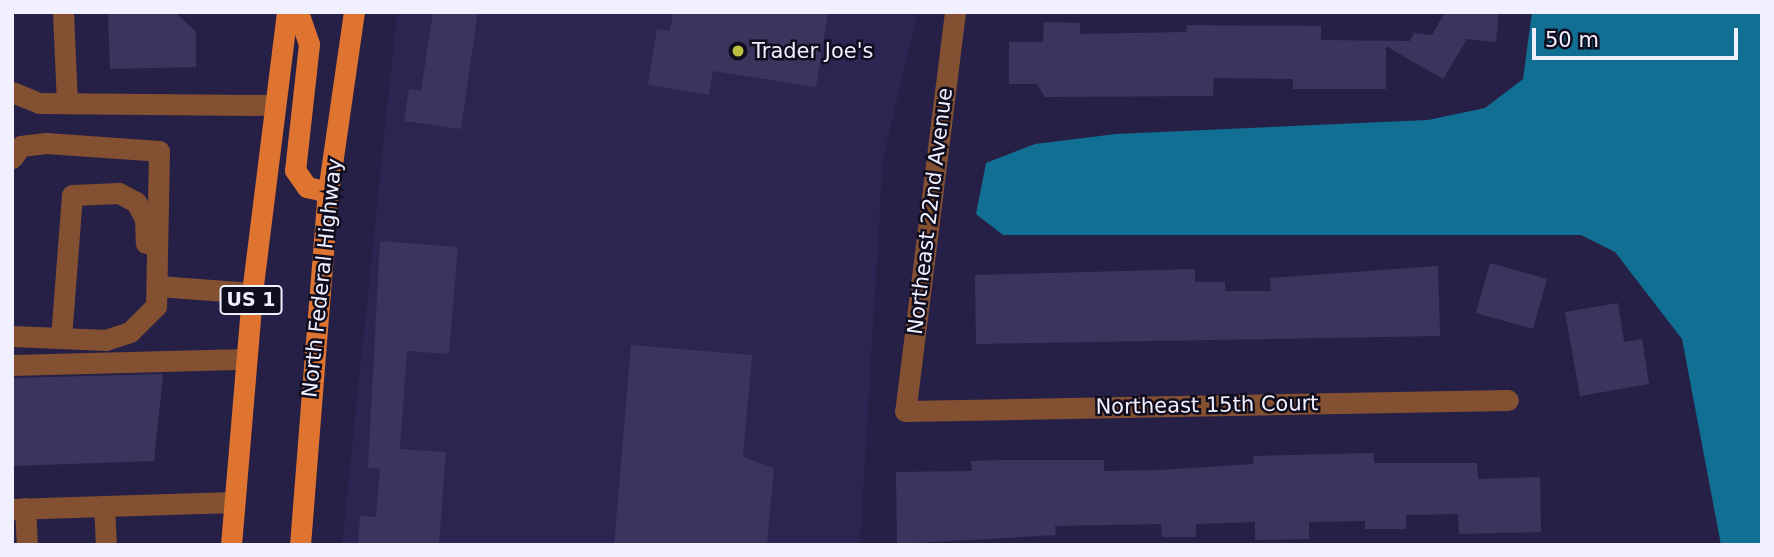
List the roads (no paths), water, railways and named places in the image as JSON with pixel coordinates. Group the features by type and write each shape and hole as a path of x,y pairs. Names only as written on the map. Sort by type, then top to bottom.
{"main road":[{"name":"US 1","path":"232,545 252,293 287,12"},
{"path":"298,12 309,44 295,170 307,187 328,192"},
{"name":"North Federal Highway","path":"300,545 328,192 354,12"}],"street":[{"path":"63,12 67,103"},
{"name":"Northeast 22nd Avenue","path":"905,411 956,12"},
{"path":"12,92 39,103 275,105"},
{"path":"12,158 21,146 46,143 159,151 156,306 130,332 106,340 12,336"},
{"path":"61,338 72,195 119,193 136,202 145,219 148,269 158,286"},
{"path":"158,286 252,293"},
{"path":"12,365 246,359"},
{"name":"Northeast 15th Court","path":"905,411 1508,400"},
{"path":"27,545 19,508 234,502"},
{"path":"104,506 106,545"}],"water":[{"path":"1532,12 1762,12 1762,545 1721,545 1682,339 1615,252 1581,235 1003,235 976,214 986,163 1035,144 1116,134 1428,120 1485,108 1523,79"}],"place":[{"name":"Trader Joe's","path":"738,51"}]}
